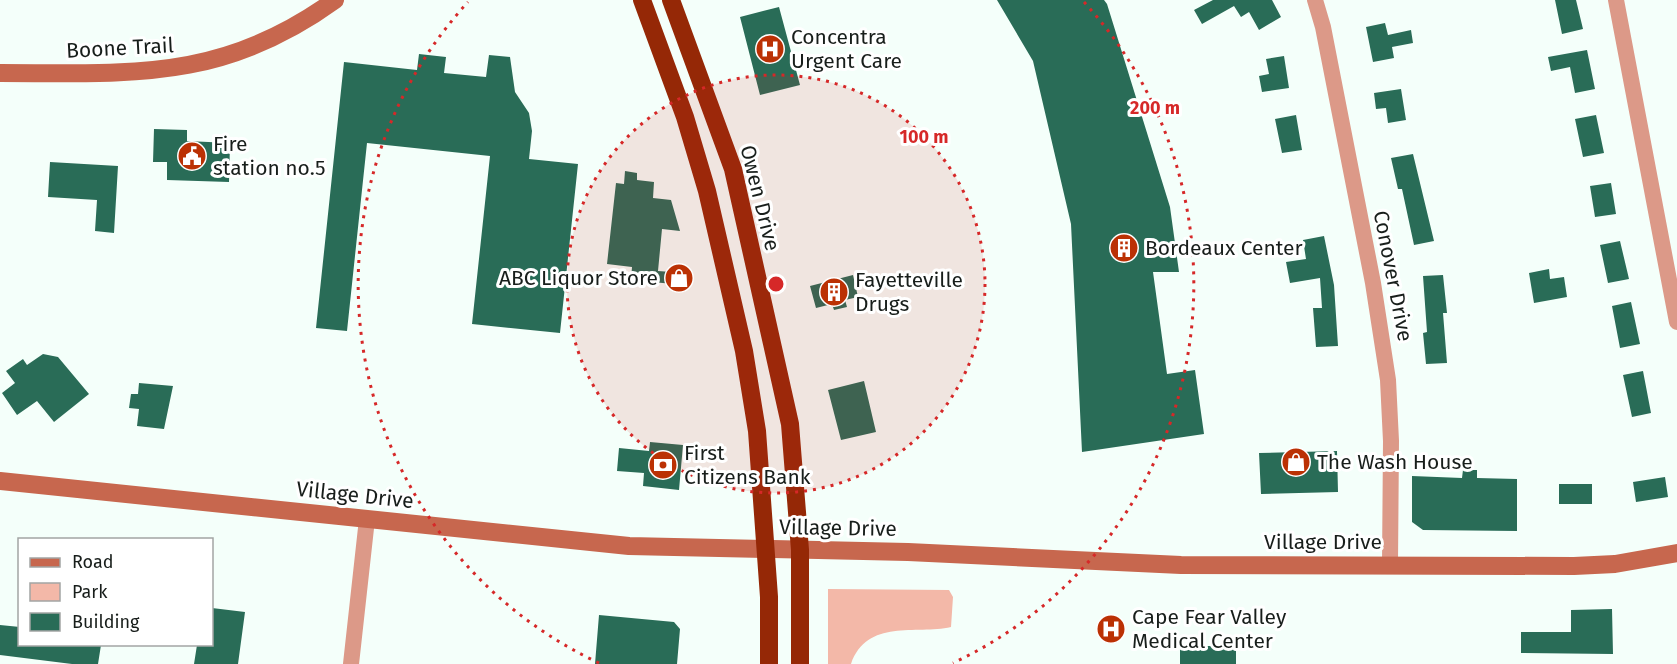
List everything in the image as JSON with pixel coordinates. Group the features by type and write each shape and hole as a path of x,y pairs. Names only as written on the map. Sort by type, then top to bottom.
{"highway":[{"path":"642,0 692,138 707,191 744,351 755,412 766,549 770,664"},
{"name":"Owen Drive","path":"671,0 733,169 790,424 800,550 800,664"}],"main road":[{"name":"Boone Trail","path":"0,73 117,74 180,68 248,49 282,33 335,0"},
{"name":"Village Drive","path":"0,481 618,545 1032,557 1181,566 1390,564 1574,566 1616,564 1677,553"}],"street":[{"name":"Conover Drive","path":"1315,0 1323,27 1382,330 1391,441 1390,564"},
{"path":"1616,0 1677,322"},
{"path":"351,664 367,519"}],"green space":[{"path":"828,589 949,590 953,597 951,627 880,634 868,640 858,650 851,664 828,664"}],"building":[{"name":"Bordeaux Center","path":"997,0 1104,0 1107,4 1170,207 1179,272 1153,272 1167,374 1195,370 1204,434 1082,452 1071,224 1033,61"},
{"path":"1213,0 1272,0 1281,17 1259,30 1249,12 1241,17 1234,6 1202,24 1194,10"},
{"path":"1555,0 1576,0 1583,29 1562,34"},
{"path":"779,7 800,85 760,95 740,17"},
{"path":"1385,23 1388,35 1411,30 1413,43 1392,47 1394,58 1373,62 1366,27"},
{"path":"1587,50 1595,89 1575,93 1570,67 1551,71 1548,57"},
{"path":"419,54 446,57 444,73 486,77 489,55 510,57 515,92 529,113 532,131 529,159 578,164 560,333 472,324 490,156 367,143 347,331 316,328 344,62 417,70"},
{"path":"1284,56 1289,88 1262,92 1259,76 1269,74 1266,59"},
{"path":"1401,89 1406,120 1388,123 1386,108 1376,109 1374,93"},
{"path":"1296,115 1302,150 1282,153 1275,119"},
{"path":"1596,115 1604,153 1583,157 1575,119"},
{"path":"154,129 187,130 187,141 230,143 229,182 167,180 167,162 153,162"},
{"path":"1413,154 1434,241 1414,245 1402,189 1398,189 1391,158"},
{"path":"50,162 118,166 114,233 95,231 97,200 48,197"},
{"path":"625,171 637,173 637,180 654,182 653,198 671,200 680,231 662,229 658,271 685,273 684,285 631,280 632,267 607,264 616,183 624,184"},
{"path":"1611,183 1616,214 1595,217 1590,186"},
{"path":"1324,236 1334,285 1338,346 1316,347 1313,308 1322,308 1320,278 1290,283 1286,262 1306,259 1303,240"},
{"path":"1620,241 1629,279 1608,283 1600,245"},
{"path":"1549,269 1550,279 1564,277 1567,297 1534,303 1529,273"},
{"name":"Fayetteville Drugs","path":"853,275 858,297 845,300 847,307 834,310 832,304 816,308 810,286"},
{"path":"1443,275 1447,313 1443,313 1447,363 1426,364 1423,333 1427,332 1423,276"},
{"path":"1631,302 1640,344 1620,348 1612,306"},
{"path":"43,354 58,357 89,394 54,422 37,401 17,415 2,393 15,383 6,371 23,359 27,365"},
{"path":"1643,371 1651,413 1632,417 1623,375"},
{"path":"864,381 876,432 841,440 828,390"},
{"path":"139,383 173,386 164,429 137,426 139,409 129,408 131,394 138,394"},
{"path":"650,442 683,445 679,490 643,486 644,473 617,471 619,448 649,451"},
{"path":"1337,451 1338,492 1261,494 1259,453"},
{"path":"1463,470 1477,470 1477,478 1517,479 1517,531 1423,530 1412,522 1412,476 1462,478"},
{"path":"1665,477 1668,497 1636,502 1633,482"},
{"path":"1559,484 1592,484 1592,504 1559,504"},
{"path":"213,608 245,612 238,664 194,664 197,646 213,646"},
{"path":"1612,609 1613,654 1521,653 1521,632 1571,632 1571,610"},
{"path":"599,615 674,622 680,629 677,664 595,664"},
{"path":"0,625 18,627 18,646 101,646 98,664 72,664 0,655"},
{"path":"1180,646 1236,646 1236,664 1180,664"}],"place":[{"name":"Concentra Urgent Care","path":"770,49"},
{"name":"Fire station no.5","path":"192,156"},
{"name":"Bordeaux Center","path":"1124,248"},
{"name":"ABC Liquor Store","path":"679,278"},
{"name":"Fayetteville Drugs","path":"834,292"},
{"name":"The Wash House","path":"1296,462"},
{"name":"First Citizens Bank","path":"663,465"},
{"name":"Cape Fear Valley Medical Center","path":"1111,629"}]}
